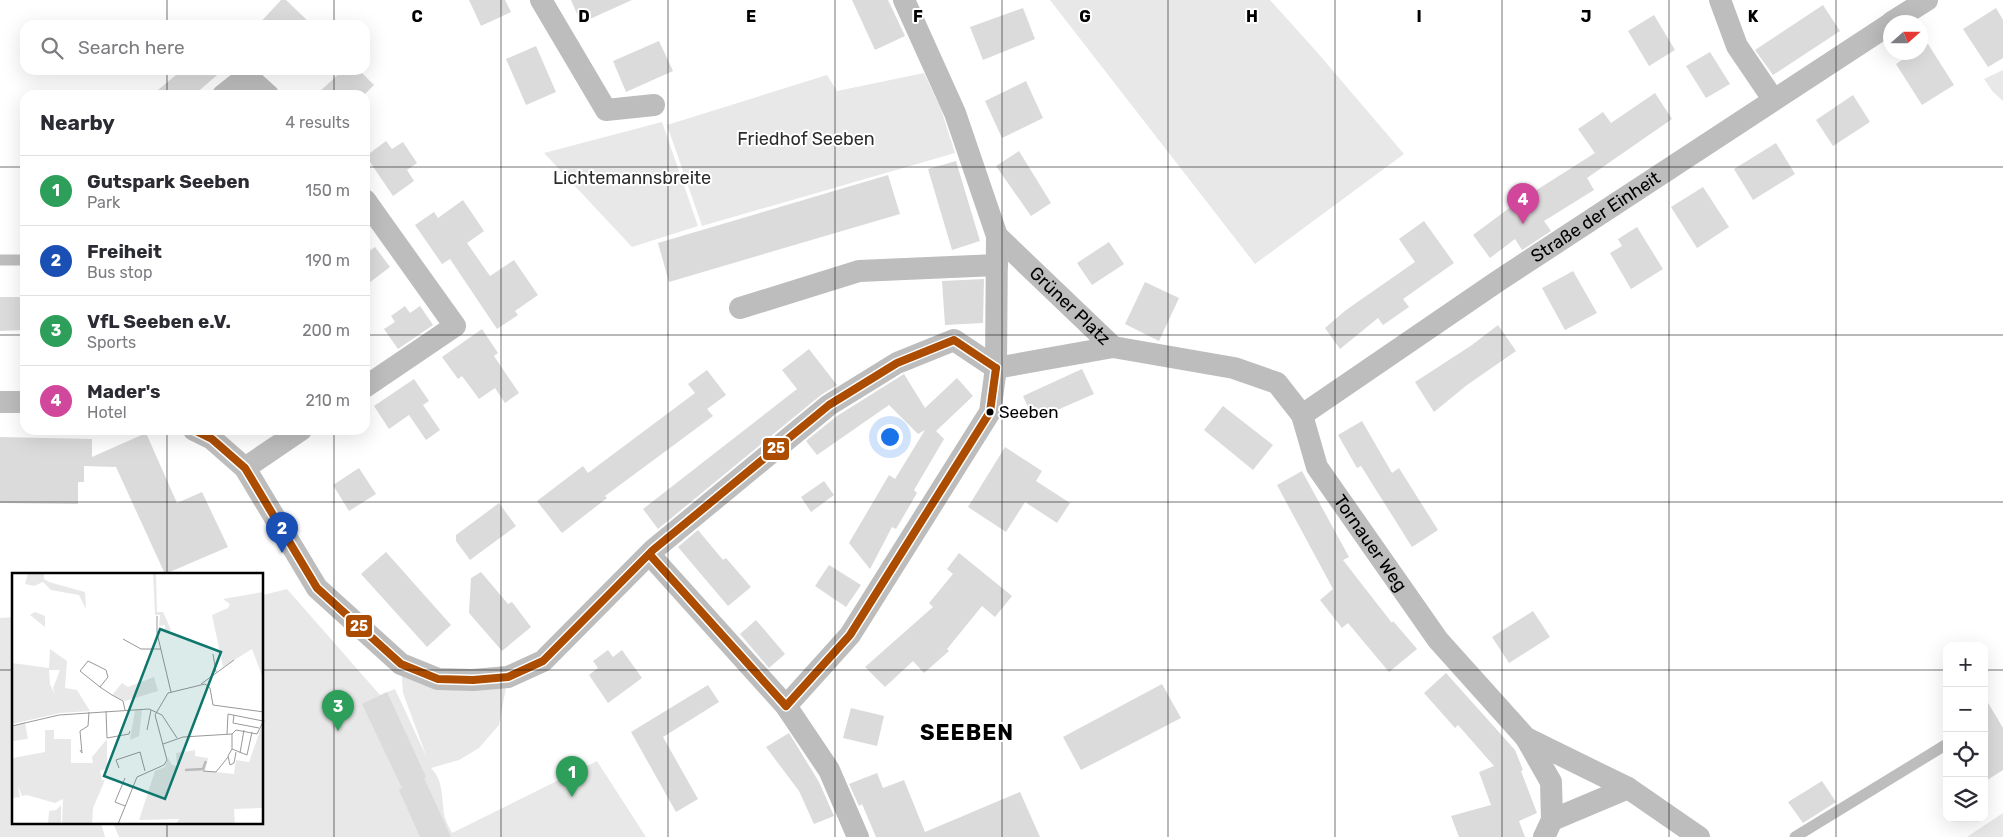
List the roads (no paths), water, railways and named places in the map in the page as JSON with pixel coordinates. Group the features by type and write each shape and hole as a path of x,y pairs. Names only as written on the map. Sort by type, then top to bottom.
{"street":[{"path":"541,0 606,110 654,106"},
{"name":"Grüner Platz","path":"904,0 953,108 997,236 996,368 1113,347"},
{"path":"1720,0 1737,46 1772,100"},
{"name":"Straße der Einheit","path":"1904,15 1927,0"},
{"name":"Straße der Einheit","path":"1302,415 1498,281 1883,28"},
{"path":"229,90 247,76 262,90"},
{"path":"370,207 454,326 370,384"},
{"name":"Grüner Platz","path":"997,236 1113,347"},
{"path":"740,308 859,271 997,265"},
{"path":"204,435 212,439 245,468 317,588 401,664 438,679 473,680 508,677 543,662 651,553 829,405 897,363 954,340 996,368 990,412 850,635 786,706"},
{"name":"Tornauer Weg","path":"1113,347 1234,368 1278,382 1302,415 1317,467 1438,640 1526,738 1551,782 1548,829"},
{"path":"0,402 20,402"},
{"path":"245,468 294,435"},
{"path":"651,553 786,706 829,770 858,837"},
{"path":"1526,738 1628,788 1699,837"},
{"path":"1548,829 1628,788"}],"lane":[{"path":"0,260 20,260"},
{"path":"1796,837 1943,746"}],"place":[{"name":"Mader's","path":"1523,224"},
{"name":"Seeben","path":"990,412"},
{"name":"Freiheit","path":"282,553"},
{"name":"VfL Seeben e.V.","path":"338,731"},
{"name":"Gutspark Seeben","path":"572,797"}],"district":[{"name":"SEEBEN","path":"967,732"}],"park label":[{"name":"Friedhof Seeben","path":"806,139"},
{"name":"Lichtemannsbreite","path":"632,178"}]}
